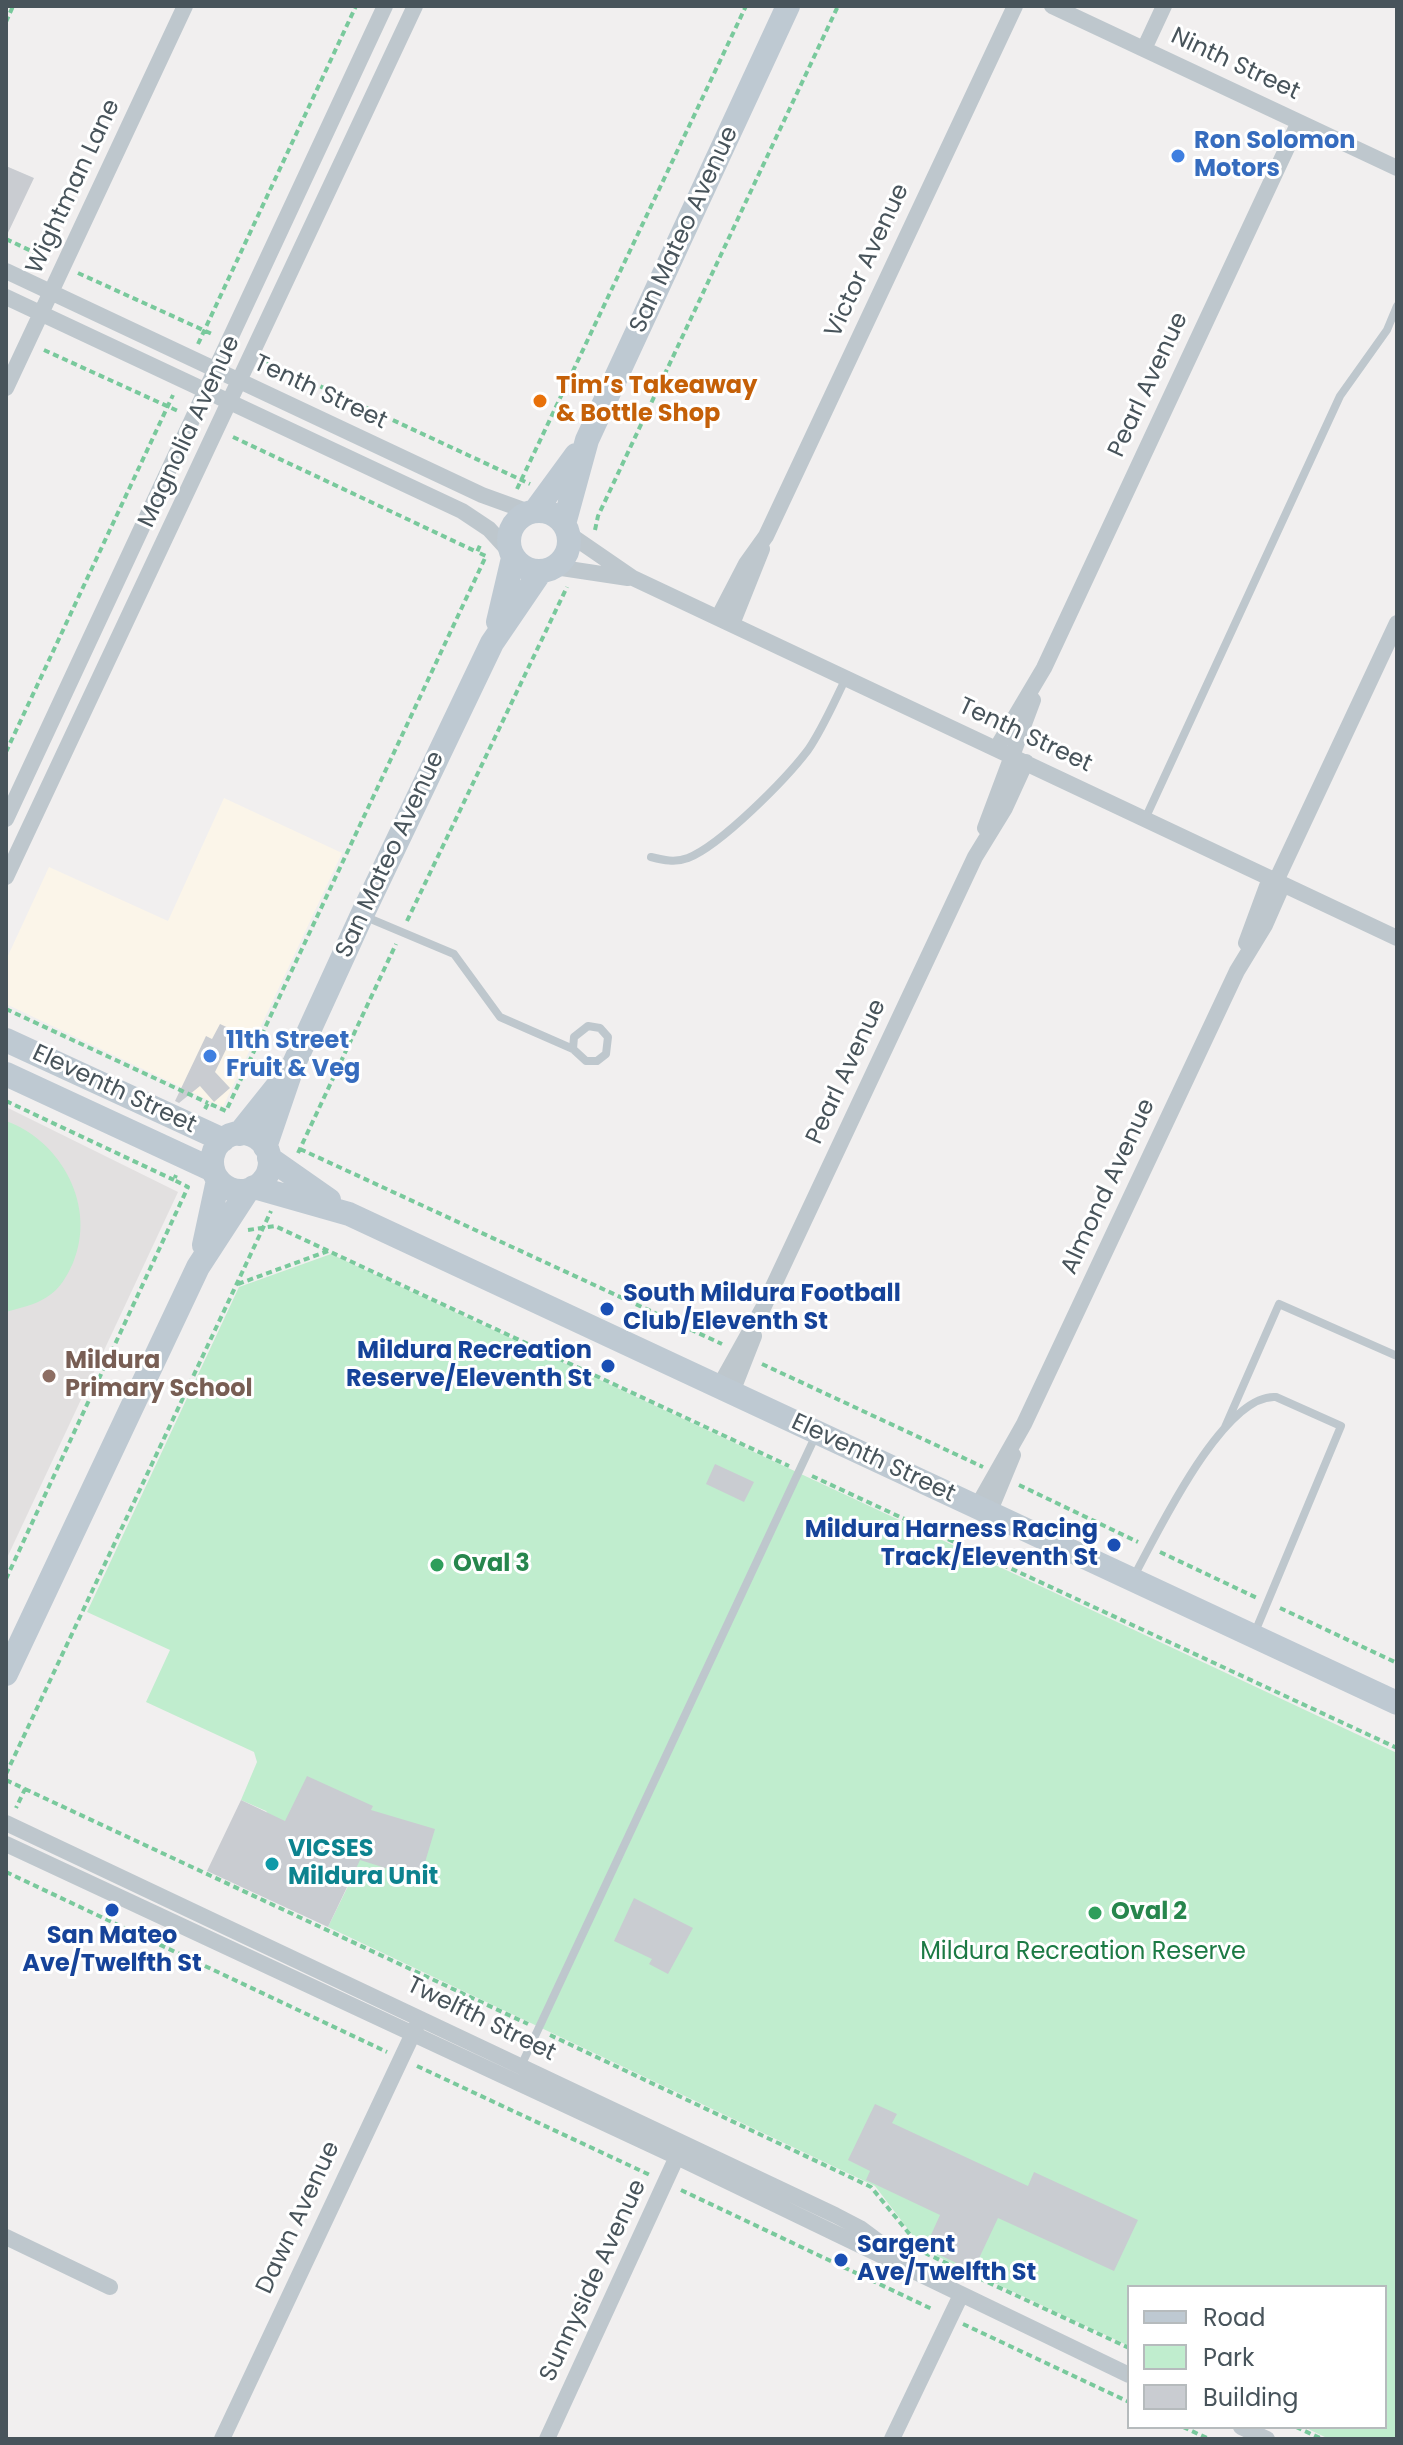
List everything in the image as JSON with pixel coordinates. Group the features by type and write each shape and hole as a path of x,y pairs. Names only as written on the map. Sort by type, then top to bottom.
{"street":[{"name":"Wightman Lane","path":"6,388 185,6"},
{"name":"Victor Avenue","path":"725,621 1015,6"},
{"name":"Ninth Street","path":"1052,6 1397,168"},
{"path":"1144,49 1164,6"},
{"path":"385,7 412,13"},
{"name":"Magnolia Avenue","path":"10,811 385,7"},
{"name":"San Mateo Avenue","path":"566,529 587,440 789,10"},
{"name":"Magnolia Avenue","path":"6,877 412,13"},
{"path":"359,62 384,73"},
{"path":"334,116 358,128"},
{"name":"Pearl Avenue","path":"996,749 1044,668 1299,122"},
{"path":"306,175 331,186"},
{"path":"282,227 307,237"},
{"name":"Tenth Street","path":"6,271 240,382 524,510"},
{"path":"255,284 280,296"},
{"name":"Tenth Street","path":"6,297 462,511 489,529 512,555"},
{"name":"San Mateo Avenue","path":"524,510 587,440"},
{"path":"167,474 191,485"},
{"path":"524,510 551,513 566,529 567,552 548,569 530,570 512,555 510,533 524,510"},
{"path":"142,528 166,539"},
{"name":"Tenth Street","path":"566,529 589,549 633,578 1397,938"},
{"name":"San Mateo Avenue","path":"492,643 512,555"},
{"name":"Tenth Street","path":"548,569 633,578"},
{"name":"San Mateo Avenue","path":"267,1153 292,1068 492,643 548,569"},
{"path":"114,585 139,596"},
{"name":"Almond Avenue","path":"983,1510 1237,971 1265,925 1276,881 1397,623"},
{"path":"89,639 113,651"},
{"name":"Pearl Avenue","path":"725,1390 1020,759 1044,668"},
{"path":"50,723 74,734"},
{"path":"10,811 36,814"},
{"name":"Eleventh Street","path":"6,1040 196,1128 231,1137"},
{"name":"San Mateo Avenue","path":"231,1137 292,1068"},
{"name":"Eleventh Street","path":"6,1074 216,1175"},
{"path":"6,1674 198,1267 251,1189 267,1175 267,1153 254,1137 231,1137 213,1153 216,1175 198,1267"},
{"name":"Eleventh Street","path":"267,1153 287,1184 1397,1703"},
{"path":"216,1175 232,1190 251,1189"},
{"name":"Eleventh Street","path":"251,1189 287,1184"},
{"name":"Twelfth Street","path":"8,1824 521,2066 680,2150"},
{"name":"Twelfth Street","path":"6,1844 413,2034 860,2228 924,2279 1127,2374"},
{"name":"Dawn Avenue","path":"222,2439 421,2018"},
{"name":"Sunnyside Avenue","path":"547,2439 680,2150"},
{"path":"6,2237 110,2287"},
{"path":"892,2439 960,2297"},
{"path":"1245,2429 1267,2439"}],"lane":[{"path":"1145,819 1340,396 1387,330 1397,306"},
{"path":"651,857 678,861 688,858 709,845 756,805 806,752 846,678"},
{"path":"362,915 461,960 507,1022 573,1049 580,1059 591,1062 602,1058 610,1043 605,1031 588,1026 574,1037 573,1049"},
{"path":"1223,1431 1279,1304 1397,1356"},
{"path":"1133,1580 1193,1468 1223,1431 1253,1402 1265,1396 1276,1397 1341,1426 1253,1636"},
{"path":"521,2066 817,1433"}],"path":[{"path":"6,22 13,6"},
{"path":"191,359 356,6"},
{"path":"524,510 522,480 746,6"},
{"path":"589,549 598,516 838,6"},
{"path":"6,239 227,343"},
{"path":"28,342 194,417"},
{"path":"252,355 522,480"},
{"path":"6,752 181,379"},
{"path":"6,1009 226,1111 486,556 218,429"},
{"path":"477,552 489,529"},
{"path":"7,1770 263,1227 287,1184 300,1149 562,591 580,570"},
{"path":"6,1101 188,1187 6,1579"},
{"path":"196,1128 208,1103"},
{"path":"300,1149 1397,1663"},
{"path":"174,1180 184,1157"},
{"path":"263,1227 275,1226 330,1251 1397,1748"},
{"path":"237,1284 330,1251"},
{"path":"6,1780 871,2187 925,2253 1127,2347"},
{"path":"8,1824 25,1789"},
{"path":"6,1872 1127,2401"},
{"path":"1187,2429 1209,2439"},
{"path":"1300,2429 1322,2439"}],"shaded area":[{"path":"224,798 342,853 223,1107 6,1004 6,960 49,867 168,921"},
{"name":"Mildura Primary School","path":"6,1107 178,1192 6,1560"}],"green space":[{"path":"6,1121 26,1131 58,1160 70,1178 81,1220 73,1263 59,1286 38,1302 6,1312"},
{"name":"Mildura Recreation Reserve","path":"331,1254 1397,1753 1397,2439 1329,2439 1308,2429 1387,2429 1387,2285 1127,2285 1127,2345 924,2250 875,2186 328,1927 349,1884 283,1833 266,1811 241,1800 257,1762 254,1752 146,1702 170,1650 87,1612 239,1287"}],"building":[{"path":"6,166 34,178 6,237"},
{"name":"11th Street Fruit & Veg","path":"220,1024 235,1031 215,1072 230,1088 214,1102 200,1086 179,1103 175,1101 206,1036 212,1039"},
{"path":"715,1464 754,1482 744,1502 706,1484"},
{"path":"307,1776 373,1806 371,1810 435,1829 420,1879 360,1860 328,1927 207,1871 241,1800 285,1821"},
{"path":"634,1898 693,1928 668,1974 649,1964 652,1959 614,1941"},
{"path":"875,2104 897,2114 892,2123 1028,2186 1034,2172 1138,2220 1114,2271 998,2218 973,2271 925,2248 940,2215 866,2180 870,2171 848,2160"}],"place":[{"name":"Ron Solomon Motors","path":"1178,156"},
{"name":"Tim’s Takeaway & Bottle Shop","path":"540,401"},
{"name":"11th Street Fruit & Veg","path":"210,1056"},
{"name":"South Mildura Football Club/Eleventh St","path":"607,1309"},
{"name":"Mildura Recreation Reserve/Eleventh St","path":"608,1366"},
{"name":"Mildura Primary School","path":"49,1376"},
{"name":"Mildura Harness Racing Track/Eleventh St","path":"1114,1545"},
{"name":"Oval 3","path":"437,1565"},
{"name":"VICSES Mildura Unit","path":"272,1864"},
{"name":"San Mateo Ave/Twelfth St","path":"112,1910"},
{"name":"Oval 2","path":"1095,1913"},
{"name":"Sargent Ave/Twelfth St","path":"841,2260"}]}
